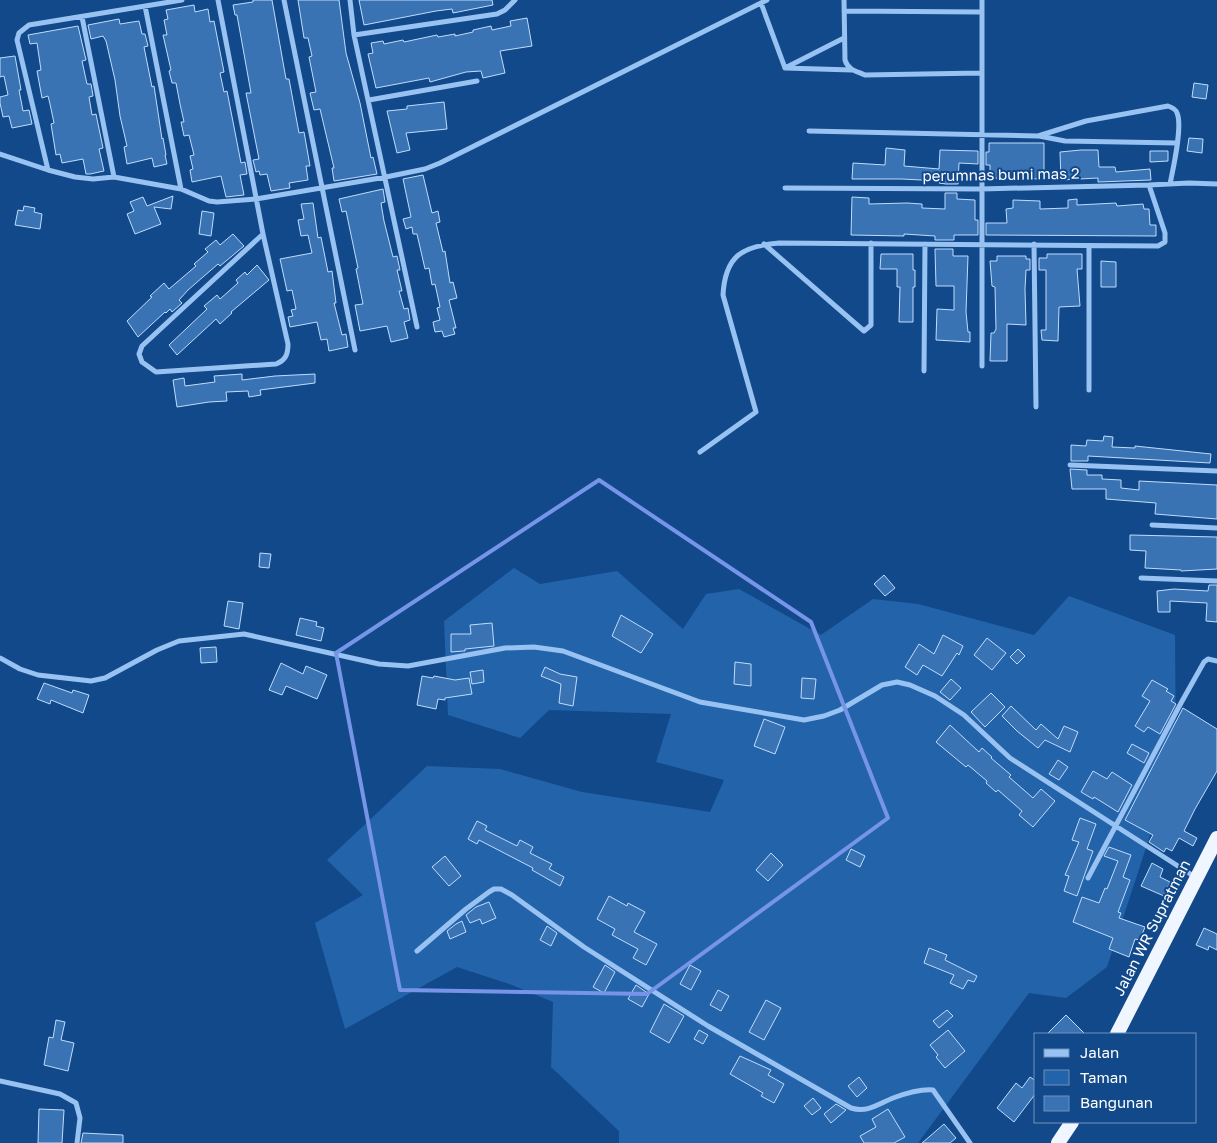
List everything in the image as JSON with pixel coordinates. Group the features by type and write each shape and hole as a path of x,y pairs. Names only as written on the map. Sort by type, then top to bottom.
{"highway":[{"name":"Jalan WR Supratman","path":"1118,1033 1217,838"},
{"path":"1058,1143 1071,1123"}],"street":[{"path":"48,170 17,40 19,33 29,24 182,0"},
{"path":"218,0 263,234 288,344 286,358 276,364 156,372 142,362 139,354 142,346 263,234"},
{"path":"284,0 355,350"},
{"path":"350,0 354,35 417,328"},
{"path":"354,35 497,14 511,6 515,0"},
{"path":"0,154 75,177 92,179 114,177 181,189 209,201 217,202 256,199 386,177 425,169 440,163 767,0"},
{"path":"844,0 845,60 846,65 852,70 865,75 981,73"},
{"path":"982,0 982,366"},
{"path":"761,3 785,68"},
{"path":"145,6 181,189"},
{"path":"844,11 982,12"},
{"path":"82,17 114,177"},
{"path":"785,68 844,38"},
{"path":"785,68 852,70"},
{"path":"369,100 478,81"},
{"path":"1038,136 1086,121 1168,106 1177,113 1179,128 1170,184"},
{"path":"809,131 1038,136 1065,141 1177,143"},
{"name":"perumnas bumi mas 2","path":"785,188 981,189 1217,184"},
{"path":"700,452 756,412 723,295 724,278 734,260 745,250 764,244 779,243 1158,246 1165,242 1165,233 1149,185"},
{"path":"764,244 864,331 871,325 871,243"},
{"path":"924,371 925,244"},
{"path":"1034,244 1036,407"},
{"path":"1089,246 1089,390"},
{"path":"1070,465 1217,471"},
{"path":"1152,525 1217,528"},
{"path":"1141,578 1217,581"},
{"path":"0,658 20,669 38,675 91,681 105,678 156,650 179,641 244,634 379,664 408,666 505,648 534,646 563,651 700,702 804,720 840,710 882,685 897,682 910,684 935,696 964,715 1010,758 1196,877"},
{"path":"1088,878 1204,662 1208,659 1217,661"},
{"path":"417,950 489,892 494,889 501,889 584,947 708,1026 851,1108 860,1110 874,1107 894,1097 933,1090 970,1143"},
{"path":"0,1081 60,1094 76,1103 80,1118 77,1143"}],"highlighted area":[{"path":"599,480 811,622 888,818 647,994 400,990 336,653"}],"green space":[{"path":"514,568 540,584 617,571 683,629 706,594 739,589 821,635 873,599 918,604 1034,635 1069,596 1175,635 1176,756 1107,967 1066,998 1029,993 918,1143 619,1143 619,1131 551,1067 553,1002 512,985 457,967 345,1029 315,923 363,895 327,860 427,766 500,769 582,792 710,812 724,780 656,762 671,714 549,710 520,738 448,715 444,621"}],"building":[{"path":"253,0 272,0 286,79 289,79 299,133 304,132 310,166 306,166 308,180 289,183 290,188 271,191 267,174 260,175 259,171 256,172 253,160 259,159 246,93 251,93 237,15 235,15 233,5 253,2"},
{"path":"298,0 339,0 346,53 360,103 371,158 373,157 377,174 334,181 332,168 334,168 320,109 314,110 310,93 316,92 309,57 312,56 308,38 304,38"},
{"path":"359,0 492,0 493,5 453,13 452,9 436,11 364,25"},
{"path":"194,5 195,12 208,9 210,22 214,21 224,72 220,73 224,92 227,91 241,163 245,162 247,174 240,175 244,195 226,197 221,176 192,182 190,170 193,169 190,156 194,155 189,135 184,136 181,122 184,122 176,83 172,83 163,35 167,35 164,20 168,19 166,10"},
{"path":"527,18 532,46 500,51 505,73 483,78 481,71 466,72 430,82 429,78 376,88 368,54 373,53 371,43 383,41 384,44 403,40 404,42 437,35 438,37 455,34 455,36 491,26 492,30 511,26 510,21"},
{"path":"119,19 120,24 139,21 142,34 145,34 148,46 144,47 152,87 154,86 167,164 154,167 152,158 127,164 124,147 127,146 106,41 103,36 91,39 88,25"},
{"path":"78,26 86,60 82,61 87,84 91,84 93,96 89,97 92,115 96,114 103,148 99,149 104,171 90,174 86,174 83,159 62,163 60,154 56,155 51,124 54,123 50,104 48,96 42,98 37,71 41,70 37,43 30,44 28,35"},
{"path":"15,56 23,111 29,110 32,124 12,128 9,116 3,117 0,103 0,97 8,95 4,76 0,77 0,58"},
{"path":"1194,83 1208,85 1206,99 1192,97"},
{"path":"444,102 447,129 406,133 410,150 397,153 387,111 407,109 407,106"},
{"path":"1189,138 1203,139 1202,153 1187,151"},
{"path":"989,143 1044,143 1044,179 990,178 990,165 986,165 986,152 989,152"},
{"path":"886,148 905,150 904,166 939,169 940,150 978,151 978,164 959,163 958,184 902,179 852,179 853,163 885,165"},
{"path":"1098,150 1099,167 1115,167 1116,172 1150,169 1151,180 1098,182 1098,178 1061,180 1060,152"},
{"path":"1150,151 1168,151 1168,161 1150,162"},
{"path":"423,175 432,213 438,211 440,222 436,223 443,252 445,251 450,283 453,282 457,298 449,300 456,328 453,328 455,334 444,337 442,331 435,332 433,322 440,320 437,308 440,307 435,284 432,285 429,268 425,269 417,234 413,234 412,227 406,229 403,219 411,217 403,179"},
{"path":"383,189 385,202 381,203 384,221 393,257 397,256 400,270 397,270 402,291 399,291 404,309 408,308 410,320 404,322 408,338 391,342 387,326 360,331 355,305 363,304 356,269 358,268 346,211 342,212 339,199"},
{"path":"945,193 957,193 957,199 975,200 975,220 978,220 978,235 954,235 954,240 935,240 935,236 904,234 904,236 851,235 852,197 869,198 869,204 907,203 922,204 922,208 945,209"},
{"path":"173,196 171,209 154,207 161,224 135,234 127,214 134,211 130,202 143,197 147,206"},
{"path":"1077,199 1077,205 1116,203 1117,206 1143,204 1144,209 1149,209 1150,225 1156,225 1156,236 986,235 986,223 1007,223 1006,209 1013,208 1013,200 1040,201 1040,209 1068,208 1068,200"},
{"path":"313,203 318,238 321,237 328,272 332,271 336,303 334,303 342,335 346,334 348,347 329,351 327,339 321,340 317,322 290,327 288,317 293,316 291,310 296,309 292,290 287,291 280,259 312,253 308,235 301,236 298,220 304,219 301,204"},
{"path":"24,206 35,208 34,212 42,214 40,229 15,225 18,210 23,211"},
{"path":"202,211 214,213 211,236 199,234"},
{"path":"233,234 244,246 220,266 218,264 188,290 179,300 182,303 172,312 170,309 165,312 138,337 127,321 152,297 150,296 164,283 169,289 196,266 194,264 208,252 205,249 216,240 220,245"},
{"path":"935,249 953,249 953,256 968,256 966,312 970,342 936,340 937,309 954,310 954,286 936,286"},
{"path":"881,254 913,254 915,287 913,287 913,322 899,322 900,287 897,287 897,269 880,269"},
{"path":"1047,254 1082,254 1082,269 1077,269 1080,306 1059,307 1058,341 1042,340 1041,330 1046,330 1046,270 1039,270 1039,258 1047,258"},
{"path":"997,256 1026,256 1026,259 1030,259 1030,270 1026,270 1026,325 1007,324 1007,361 990,361 991,333 994,333 996,329 995,287 992,286 990,261 997,261"},
{"path":"1101,261 1116,262 1116,287 1101,287"},
{"path":"257,265 269,280 231,312 220,324 216,319 177,355 169,345 207,309 204,306 217,295 220,299 238,283 236,280 245,272 247,275"},
{"path":"242,374 242,380 315,374 315,383 260,390 261,395 249,397 248,391 226,392 227,401 177,407 173,380 184,378 185,386 215,382 214,376"},
{"path":"1104,436 1113,437 1112,447 1135,448 1135,446 1211,454 1210,463 1088,456 1088,461 1071,461 1071,445 1086,446 1087,440 1103,441"},
{"path":"1070,469 1087,470 1087,475 1102,475 1102,479 1121,480 1121,488 1139,490 1139,481 1217,485 1217,519 1155,514 1156,503 1106,499 1106,489 1072,489"},
{"path":"1130,535 1217,537 1217,569 1181,571 1145,568 1146,551 1130,550"},
{"path":"260,553 271,554 269,568 259,567"},
{"path":"884,575 895,588 885,596 874,584"},
{"path":"1209,585 1217,585 1217,622 1206,621 1207,603 1170,601 1170,612 1158,612 1157,591 1174,589 1208,591"},
{"path":"228,601 243,603 239,629 224,626"},
{"path":"621,615 653,634 641,653 612,636"},
{"path":"300,618 317,622 316,626 324,628 321,641 296,635"},
{"path":"492,623 494,646 451,652 451,634 471,634 470,625"},
{"path":"943,635 963,646 959,655 957,653 942,676 923,665 917,675 905,667 919,644 934,654"},
{"path":"987,638 1006,653 992,670 974,655"},
{"path":"216,647 217,662 201,663 200,648"},
{"path":"1018,649 1025,656 1017,664 1010,657"},
{"path":"735,662 751,664 751,686 734,684"},
{"path":"281,663 303,674 306,666 327,675 317,699 286,686 282,695 269,690"},
{"path":"545,667 560,674 577,677 573,706 559,703 561,684 541,676"},
{"path":"483,670 484,682 472,684 470,672"},
{"path":"422,676 455,680 469,678 472,694 445,698 445,700 438,699 436,709 417,705"},
{"path":"802,678 816,679 814,699 801,698"},
{"path":"951,679 961,688 950,700 940,692"},
{"path":"1152,680 1168,689 1166,691 1174,696 1171,701 1176,704 1160,734 1148,727 1144,732 1135,726 1150,701 1142,696"},
{"path":"44,683 72,693 73,690 89,695 83,713 51,700 50,704 37,699"},
{"path":"991,693 1005,707 985,727 971,712"},
{"path":"1011,706 1036,730 1041,724 1058,739 1064,726 1078,732 1070,752 1045,740 1038,748 1002,716"},
{"path":"1183,708 1217,729 1217,771 1184,831 1197,838 1193,846 1179,838 1172,851 1166,848 1164,852 1149,842 1153,835 1125,820"},
{"path":"764,719 785,727 775,754 754,746"},
{"path":"950,725 979,752 982,748 1011,775 1009,777 1033,798 1041,789 1055,801 1033,827 1019,815 1022,811 998,790 996,792 986,783 987,781 968,765 966,767 936,742"},
{"path":"1132,744 1149,753 1144,763 1127,753"},
{"path":"1058,760 1068,767 1059,780 1049,774"},
{"path":"1093,771 1107,779 1112,772 1132,785 1118,812 1094,797 1093,799 1081,792"},
{"path":"1080,818 1096,824 1087,849 1093,851 1077,896 1064,891 1069,876 1065,875 1079,842 1072,840"},
{"path":"477,821 487,826 485,830 517,846 520,840 533,847 530,853 552,864 549,869 564,877 560,886 532,870 533,868 479,840 477,844 468,839"},
{"path":"1109,847 1131,855 1123,877 1130,880 1118,912 1121,913 1119,918 1145,927 1140,940 1135,939 1129,957 1109,949 1113,938 1073,922 1082,897 1099,903 1105,888 1107,889 1118,861 1104,856"},
{"path":"851,849 865,856 860,867 846,860"},
{"path":"771,853 783,865 768,881 756,870"},
{"path":"445,856 461,876 449,886 432,867"},
{"path":"1152,863 1163,869 1160,877 1170,882 1164,896 1141,886"},
{"path":"609,896 627,906 628,903 645,912 634,932 657,944 646,965 633,958 638,949 612,935 615,929 597,919"},
{"path":"489,902 496,918 482,924 480,919 470,923 466,915 476,907"},
{"path":"462,921 466,932 450,939 447,931"},
{"path":"547,926 557,933 551,946 540,940"},
{"path":"1204,928 1217,934 1217,950 1209,946 1208,950 1196,945"},
{"path":"929,948 947,955 945,960 977,976 974,982 968,980 963,989 950,983 954,975 924,963"},
{"path":"605,965 615,972 604,993 593,987"},
{"path":"690,965 701,971 691,990 680,984"},
{"path":"636,985 649,994 642,1007 628,999"},
{"path":"718,990 729,996 721,1011 710,1005"},
{"path":"766,1000 781,1008 764,1040 749,1032"},
{"path":"664,1004 684,1016 669,1043 650,1032"},
{"path":"947,1010 953,1016 939,1028 933,1021"},
{"path":"1066,1015 1084,1033 1048,1033"},
{"path":"56,1020 65,1022 61,1040 74,1043 68,1071 44,1065 49,1037 53,1038"},
{"path":"699,1030 708,1035 703,1044 694,1039"},
{"path":"948,1030 965,1051 945,1068 936,1057 938,1055 930,1045"},
{"path":"740,1056 771,1070 768,1075 784,1084 774,1103 761,1096 763,1093 730,1074"},
{"path":"859,1077 867,1088 857,1097 848,1086"},
{"path":"1030,1077 1034,1080 1034,1096 1014,1122 997,1108 1016,1083 1022,1088"},
{"path":"813,1098 821,1108 812,1115 804,1106"},
{"path":"836,1104 846,1110 831,1123 824,1114"},
{"path":"39,1109 64,1110 62,1143 38,1143"},
{"path":"888,1109 905,1137 894,1143 864,1143 860,1136 876,1127 872,1119"},
{"path":"944,1124 956,1138 950,1143 922,1143"},
{"path":"83,1133 123,1135 123,1143 81,1143"}]}
